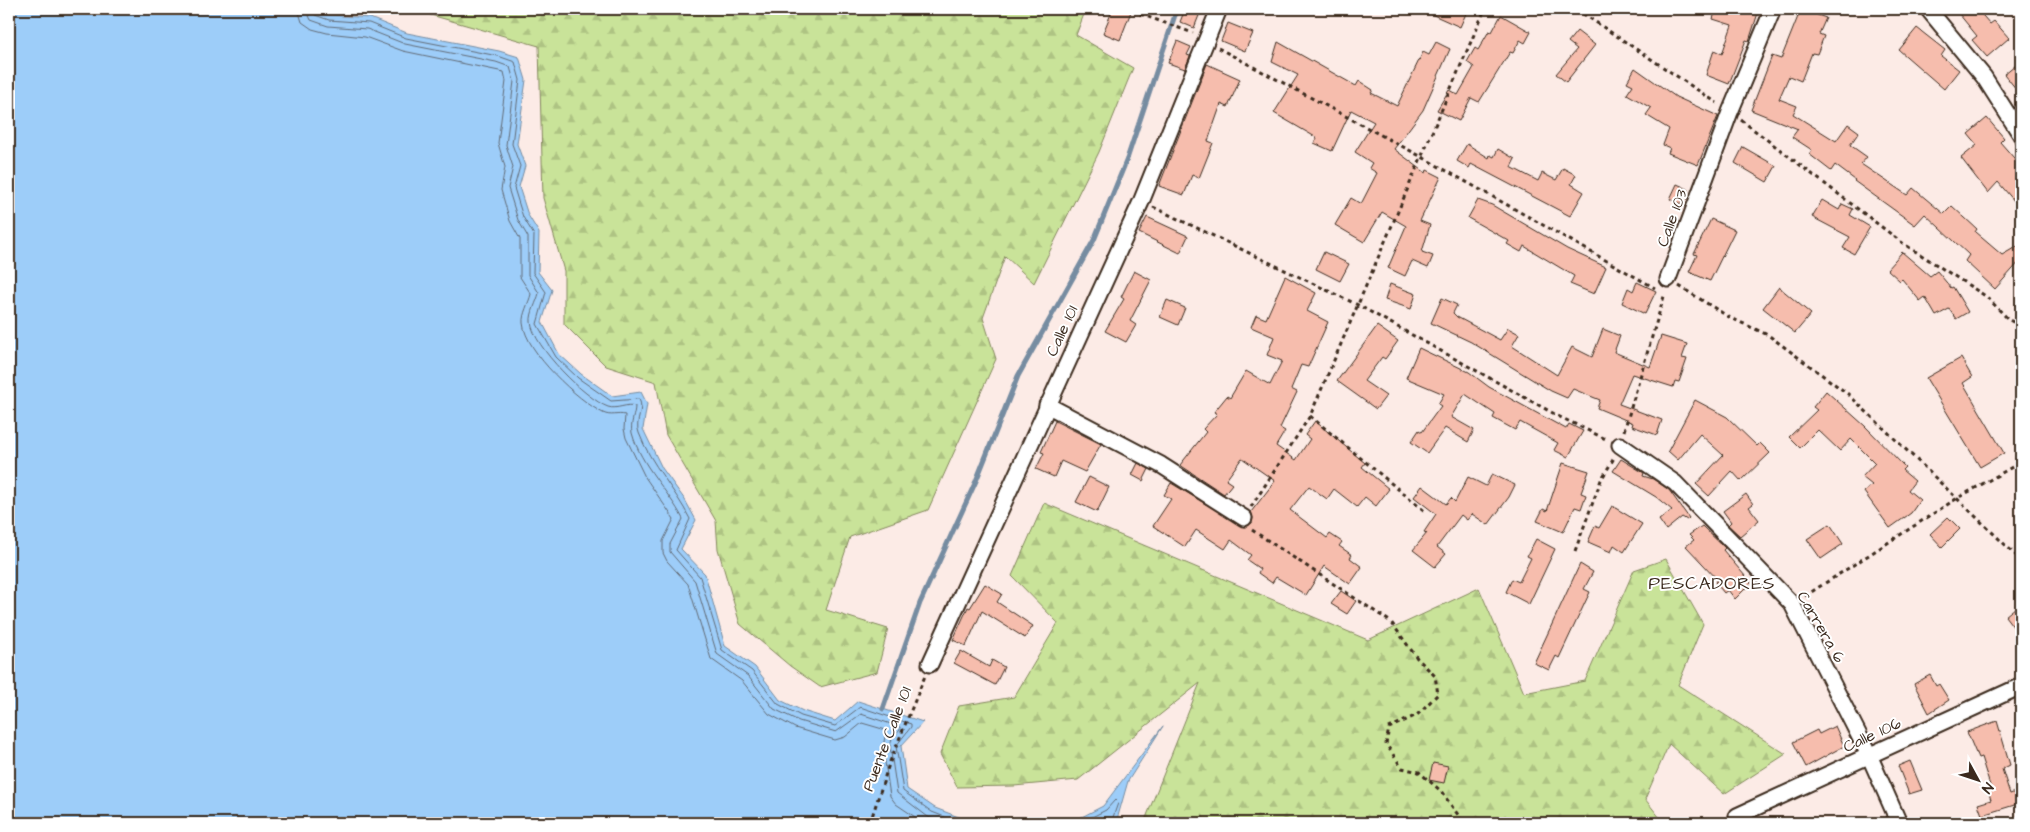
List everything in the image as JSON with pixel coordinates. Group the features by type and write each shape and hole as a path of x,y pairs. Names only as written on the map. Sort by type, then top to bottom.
{"street":[{"name":"Calle 101","path":"930,664 1140,202 1219,9"},
{"name":"Calle 103","path":"1666,286 1730,112 1773,9"},
{"path":"1928,9 1984,77 2021,135"},
{"path":"1047,405 1161,465 1244,518"},
{"name":"Carrera 6","path":"1620,445 1675,483 1792,604 1869,755 1899,823"},
{"name":"Calle 106","path":"1737,816 2021,686"}],"path":[{"path":"1464,823 1441,791 1420,772 1402,768 1386,744 1389,728 1417,715 1438,694 1436,676 1417,658 1391,622 1285,551 1256,534 1246,526 1244,518 1310,416 1485,9"},
{"path":"1576,9 1730,112 1904,244 1987,297 2008,319 2021,327"},
{"path":"1140,14 1157,22 1185,29"},
{"path":"1206,42 1666,286 1768,335 1848,394 2021,560"},
{"path":"1140,202 1358,305 1560,417 1620,445"},
{"path":"1575,551 1601,480 1620,445 1666,286"},
{"path":"1310,416 1428,513"},
{"path":"1792,604 1956,499 2021,462"},
{"name":"Puente Calle 101","path":"870,823 889,764 930,664"}],"green space":[{"path":"410,9 1086,9 1076,35 1133,68 1099,152 1034,283 1005,256 983,318 996,359 928,510 850,537 826,610 888,629 877,672 820,687 790,666 740,624 718,549 716,521 666,435 656,382 606,366 564,324 564,271 543,198 539,46"},
{"path":"1044,503 1368,640 1479,588 1524,693 1585,681 1634,570 1666,559 1703,624 1678,685 1786,754 1724,794 1669,744 1645,799 1664,823 1644,823 1625,819 1622,823 1144,823 1200,683 1078,780 1014,786 957,787 940,754 959,706 1014,697 1058,623 1012,576"}],"water":[{"path":"9,9 310,9 330,15 370,18 407,33 499,51 519,57 526,80 517,144 525,166 519,187 528,215 539,233 538,272 552,290 542,322 559,354 581,374 612,396 641,392 647,404 643,429 662,468 685,500 696,520 681,549 705,574 725,646 755,667 780,700 803,711 835,721 858,701 923,722 901,746 907,789 935,808 969,821 1006,818 1027,823 9,823"},
{"path":"1163,726 1128,781 1116,823 1057,823 1072,822 1103,806"}],"building":[{"path":"1113,9 1132,9 1120,40 1103,33"},
{"path":"1185,9 1200,13 1194,28 1180,22"},
{"path":"1420,9 1468,9 1460,27"},
{"path":"1716,9 1746,9 1758,13 1749,41 1746,40 1729,84 1706,75 1714,50 1722,54 1732,25 1713,19"},
{"path":"1801,9 1826,18 1819,34 1824,36 1817,54 1812,53 1801,81 1789,76 1779,99 1797,106 1793,114 1836,141 1848,124 1859,132 1850,145 1867,157 1861,164 1907,195 1913,188 1944,214 1952,206 1977,229 1975,232 2002,255 2021,244 2021,260 1995,289 1965,261 1969,255 1925,214 1915,225 1835,165 1831,171 1809,154 1812,150 1792,137 1798,129 1751,110 1772,56 1781,59"},
{"path":"1955,9 1977,9 1990,24 1994,21 2009,38 1987,57 1972,40 1977,36"},
{"path":"1501,15 1531,32 1525,43 1520,40 1513,53 1510,52 1479,102 1471,98 1459,121 1437,110 1449,90 1458,95 1474,67 1467,62 1475,48 1478,50 1489,31 1492,32"},
{"path":"1228,23 1253,33 1245,51 1221,41"},
{"path":"1917,28 1945,50 1941,56 1959,70 1944,89 1899,50"},
{"path":"1577,31 1595,45 1566,82 1556,74 1577,49 1568,42"},
{"path":"1177,41 1191,47 1187,55 1190,56 1185,69 1168,63"},
{"path":"1278,42 1356,86 1359,81 1373,90 1371,93 1397,106 1423,52 1429,55 1436,42 1450,49 1423,110 1394,149 1426,173 1427,170 1441,177 1420,221 1430,225 1422,252 1433,256 1428,268 1412,261 1405,276 1388,268 1406,226 1382,212 1364,242 1335,225 1351,198 1361,204 1377,173 1369,168 1372,163 1355,152 1374,122 1351,110 1332,151 1314,143 1317,138 1274,113 1298,75 1272,62"},
{"path":"2021,60 2021,95 2004,74"},
{"path":"1207,64 1240,79 1228,107 1221,104 1208,141 1213,143 1199,178 1192,175 1184,195 1159,186"},
{"path":"1635,68 1676,97 1718,116 1698,165 1668,153 1670,148 1663,145 1669,129 1646,115 1651,108 1627,94 1633,85 1627,82"},
{"path":"1987,118 2004,138 2000,142 2021,166 2021,209 1998,182 1988,193 1961,158 1977,145 1968,134"},
{"path":"1467,144 1489,158 1490,155 1494,157 1498,149 1515,159 1511,167 1538,181 1542,173 1556,180 1563,168 1576,175 1571,184 1584,192 1570,216 1471,164 1469,168 1457,161"},
{"path":"1743,147 1776,166 1767,182 1735,163"},
{"path":"1677,184 1688,189 1681,204 1670,199"},
{"path":"1478,200 1492,205 1567,249 1606,267 1594,294 1570,284 1574,276 1524,246 1521,252 1507,244 1509,241 1468,218"},
{"path":"1822,200 1839,210 1842,204 1853,209 1850,215 1870,227 1854,254 1843,248 1850,237 1812,217"},
{"path":"1147,217 1188,236 1180,253 1139,233"},
{"path":"1711,219 1735,230 1710,281 1689,272 1697,255 1694,254"},
{"path":"1324,252 1349,264 1340,281 1316,269"},
{"path":"1902,252 1930,276 1937,271 1951,288 1953,287 1968,312 1956,319 1949,309 1936,316 1925,297 1920,301 1902,279 1900,281 1887,269"},
{"path":"1134,271 1151,280 1130,321 1136,325 1126,342 1105,331 1124,299 1121,297"},
{"path":"1285,276 1316,293 1307,311 1328,322 1308,367 1301,365 1291,389 1297,392 1280,428 1285,431 1276,446 1296,460 1310,439 1305,435 1315,421 1365,463 1362,467 1389,489 1376,506 1365,497 1357,507 1334,489 1327,499 1309,486 1290,510 1327,538 1330,534 1342,542 1339,546 1352,555 1350,558 1362,567 1350,584 1324,566 1306,595 1276,577 1272,583 1258,573 1260,569 1247,560 1251,555 1231,540 1225,549 1196,530 1185,547 1153,526 1171,499 1164,495 1171,483 1244,527 1252,523 1251,512 1275,481 1242,458 1226,480 1232,484 1224,494 1180,465 1206,432 1203,429 1217,414 1214,412 1227,396 1230,398 1246,371 1270,385 1282,361 1267,355 1274,337 1251,327 1256,315 1266,319"},
{"path":"1637,282 1656,291 1645,314 1622,303 1628,288 1633,291"},
{"path":"1390,284 1416,294 1411,309 1385,300"},
{"path":"1779,287 1811,314 1795,333 1763,308"},
{"path":"1442,298 1457,305 1453,313 1457,317 1500,340 1508,328 1519,334 1512,346 1557,375 1572,347 1592,357 1603,329 1620,336 1614,352 1650,367 1661,336 1687,344 1682,358 1687,359 1679,382 1675,381 1673,387 1632,374 1619,404 1662,420 1657,435 1632,426 1633,423 1597,408 1600,400 1573,389 1567,398 1551,391 1471,342 1431,323"},
{"path":"1167,300 1185,308 1178,325 1160,317"},
{"path":"1377,326 1398,341 1385,359 1382,357 1364,381 1386,396 1376,409 1337,381"},
{"path":"1419,348 1469,372 1489,387 1566,429 1569,424 1583,431 1568,457 1554,450 1558,443 1520,422 1515,430 1493,418 1495,414 1465,394 1451,417 1474,430 1468,442 1445,428 1427,453 1411,442 1419,430 1422,432 1441,406 1438,404 1444,394 1406,378"},
{"path":"1961,358 1972,377 1963,383 2004,453 1980,467 1926,378"},
{"path":"1826,391 1865,426 1905,467 1902,470 1915,481 1908,490 1920,500 1911,513 1890,528 1864,492 1872,485 1862,477 1875,463 1851,439 1840,451 1818,430 1800,448 1789,437 1817,410 1813,407"},
{"path":"1695,400 1727,417 1757,446 1760,443 1770,453 1741,481 1732,471 1709,496 1696,484 1723,455 1700,434 1678,460 1668,451"},
{"path":"1055,421 1101,444 1085,472 1061,461 1054,477 1036,469 1044,453 1041,452"},
{"path":"1621,459 1644,473 1643,476 1653,479 1669,490 1689,518 1687,520 1682,517 1666,530 1659,520 1672,510 1656,497 1613,471"},
{"path":"1138,463 1149,469 1143,481 1132,475"},
{"path":"1563,463 1589,471 1581,493 1586,495 1581,509 1575,507 1563,532 1537,521 1543,509 1547,511"},
{"path":"1492,474 1515,485 1509,497 1488,525 1472,514 1467,520 1461,515 1437,547 1446,554 1435,567 1413,550 1427,533 1424,532 1436,514 1414,497 1422,486 1446,504 1451,498 1455,502 1468,477 1486,486"},
{"path":"1089,477 1109,487 1097,512 1076,502"},
{"path":"1746,494 1753,504 1749,507 1759,520 1740,536 1728,525 1731,522 1723,511"},
{"path":"1612,506 1642,524 1624,552 1614,545 1611,552 1588,542 1595,526 1599,528"},
{"path":"1948,517 1960,529 1942,547 1930,534"},
{"path":"1830,524 1843,544 1821,559 1807,539"},
{"path":"1702,526 1725,548 1723,550 1751,583 1735,599 1728,590 1724,593 1715,582 1718,580 1686,546 1694,540 1689,535"},
{"path":"1536,539 1555,549 1529,604 1506,592 1512,579 1519,582 1531,558 1527,556"},
{"path":"1580,564 1593,572 1584,589 1590,592 1559,658 1556,656 1549,670 1534,663"},
{"path":"985,584 1002,594 997,602 1033,626 1025,638 982,611 966,646 953,640 968,607 970,608"},
{"path":"1341,591 1356,601 1347,614 1331,604"},
{"path":"2021,603 2021,637 2005,616"},
{"path":"961,651 989,667 992,660 1004,667 995,685 954,663"},
{"path":"1930,675 1936,686 1939,684 1949,700 1929,713 1914,684"},
{"path":"1997,721 2010,765 2002,769 2010,794 2018,791 2021,803 1982,815 1978,804 1991,800 1988,790 1991,789 1981,757 1978,758 1967,732"},
{"path":"1835,726 1844,746 1806,767 1793,742 1817,730 1819,734"},
{"path":"1910,761 1922,790 1909,794 1898,766"},
{"path":"1433,763 1448,766 1444,783 1429,780"}],"waterway":[{"path":"883,709 920,603 976,481 1018,376 1094,240 1127,159 1177,9"}],"district":[{"name":"PESCADORES","path":"1712,583"}]}
